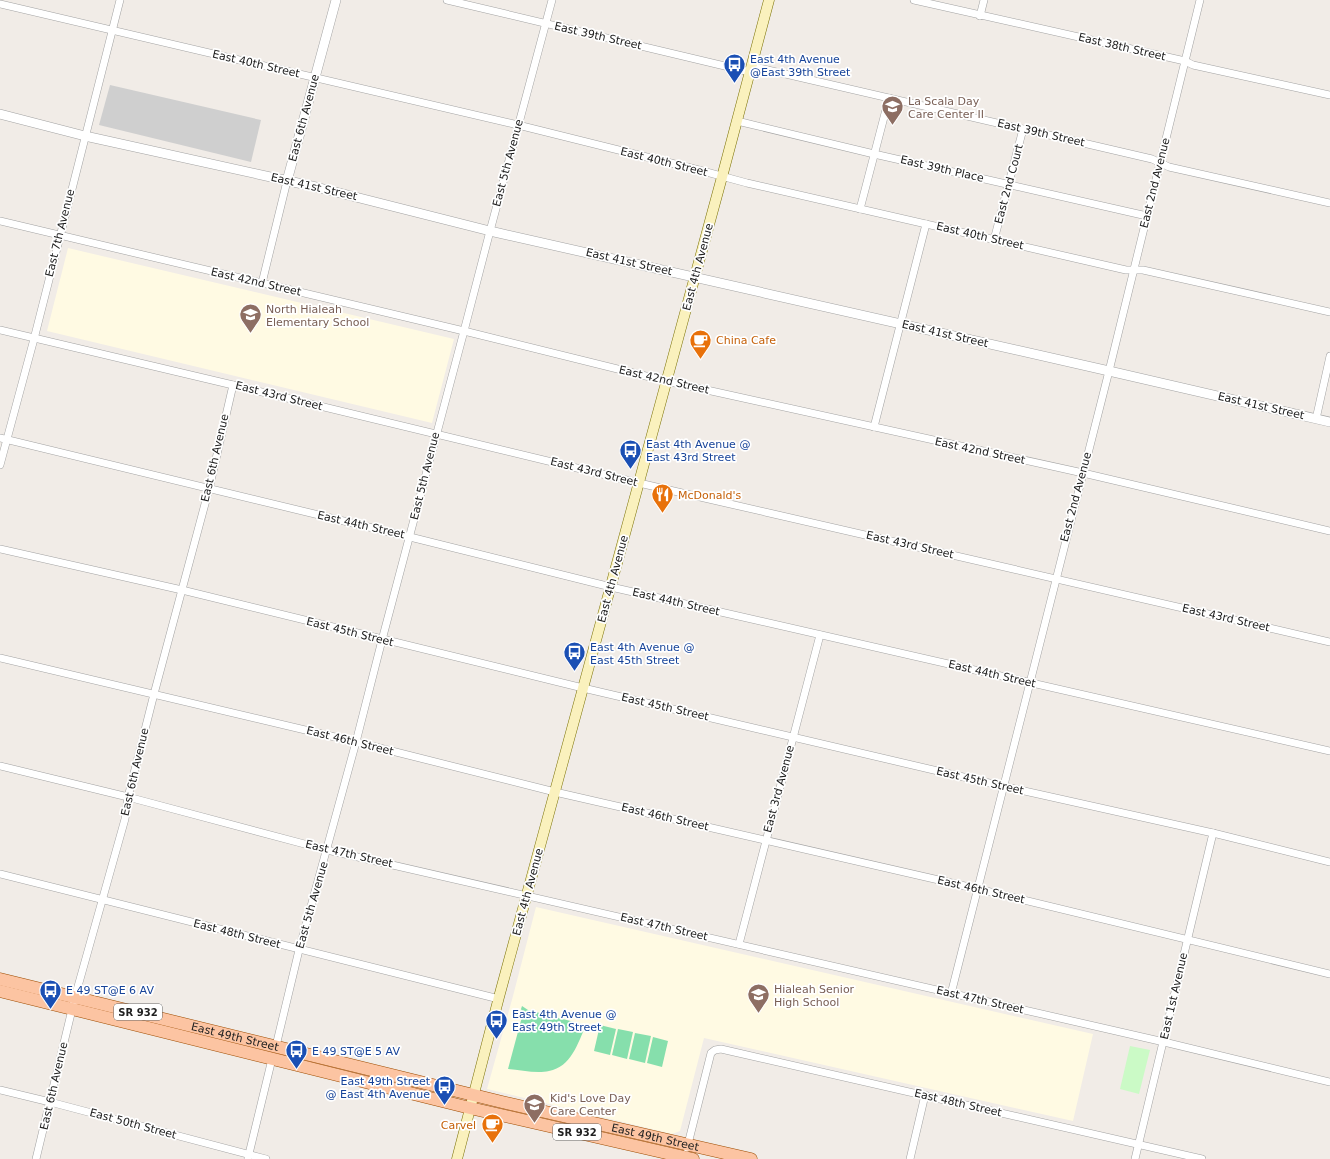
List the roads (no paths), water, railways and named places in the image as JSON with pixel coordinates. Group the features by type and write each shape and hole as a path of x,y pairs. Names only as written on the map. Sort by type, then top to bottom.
{"main road":[{"name":"East 4th Avenue","path":"457,1159 473,1094 769,0"},
{"name":"East 49th Street","path":"0,979 208,1043 470,1108 689,1158"},
{"name":"East 49th Street","path":"0,991 74,1003 276,1046 751,1159"},
{"path":"208,1043 217,1041 264,1052 276,1046"},
{"path":"272,1059 283,1055 316,1062 324,1062 331,1059"}],"street":[{"name":"East 7th Avenue","path":"0,465 3,439 34,339 59,235 120,0"},
{"name":"East 6th Avenue","path":"262,283 287,181 336,0"},
{"name":"East 39th Street","path":"447,0 751,69 782,73 1152,159 1169,167 1330,203"},
{"name":"East 5th Avenue","path":"276,1046 299,950 356,742 436,434 552,0"},
{"name":"East 38th Street","path":"914,0 1185,61 1193,65 1330,95"},
{"path":"980,16 984,0"},
{"name":"East 2nd Avenue","path":"951,994 1002,786 1030,683 1055,578 1083,473 1200,0"},
{"name":"East 40th Street","path":"0,4 518,125 722,177 860,209 1126,270 1133,269 1330,312"},
{"path":"860,209 890,98"},
{"name":"East 41st Street","path":"0,114 85,136 287,181 490,230 1330,422"},
{"name":"East 39th Place","path":"737,121 874,154 1147,216"},
{"name":"East 2nd Court","path":"994,240 1023,129"},
{"name":"East 42nd Street","path":"0,220 666,381 1083,473 1330,531"},
{"path":"874,427 926,224"},
{"name":"East 43rd Street","path":"0,330 639,483 1330,642"},
{"path":"1316,419 1330,356"},
{"name":"East 6th Avenue","path":"36,1159 74,1003 125,819 128,797 154,694 209,489 233,385"},
{"name":"East 44th Street","path":"3,439 611,587 1330,751"},
{"name":"East 45th Street","path":"0,549 182,590 583,688 1002,786 1213,833 1330,862"},
{"name":"East 3rd Avenue","path":"739,944 820,635"},
{"name":"East 46th Street","path":"0,658 356,742 555,792 978,888 1330,974"},
{"name":"East 47th Street","path":"0,766 128,797 327,850 1164,1042 1330,1082"},
{"name":"East 1st Avenue","path":"1135,1159 1213,833"},
{"name":"East 48th Street","path":"0,874 499,999"},
{"name":"East 48th Street","path":"688,1144 711,1053 715,1050 721,1049 1202,1159"},
{"path":"248,1157 272,1059"},
{"name":"East 50th Street","path":"0,1090 50,1102 248,1157 266,1159"},
{"path":"910,1159 925,1096"},
{"path":"688,1144 689,1158"}],"place":[{"name":"East 4th Avenue @East 39th Street","path":"735,84"},
{"name":"La Scala Day Care Center II","path":"892,126"},
{"name":"North Hialeah Elementary School","path":"251,334"},
{"name":"China Cafe","path":"700,360"},
{"name":"East 4th Avenue @ East 43rd Street","path":"630,470"},
{"name":"McDonald's","path":"663,514"},
{"name":"East 4th Avenue @ East 45th Street","path":"575,672"},
{"name":"E 49 ST@E 6 AV","path":"51,1010"},
{"name":"Hialeah Senior High School","path":"759,1014"},
{"name":"East 4th Avenue @ East 49th Street","path":"497,1040"},
{"name":"E 49 ST@E 5 AV","path":"296,1070"},
{"name":"East 49th Street @ East 4th Avenue","path":"445,1106"},
{"name":"Kid's Love Day Care Center","path":"534,1124"},
{"name":"Carvel","path":"492,1144"}]}
